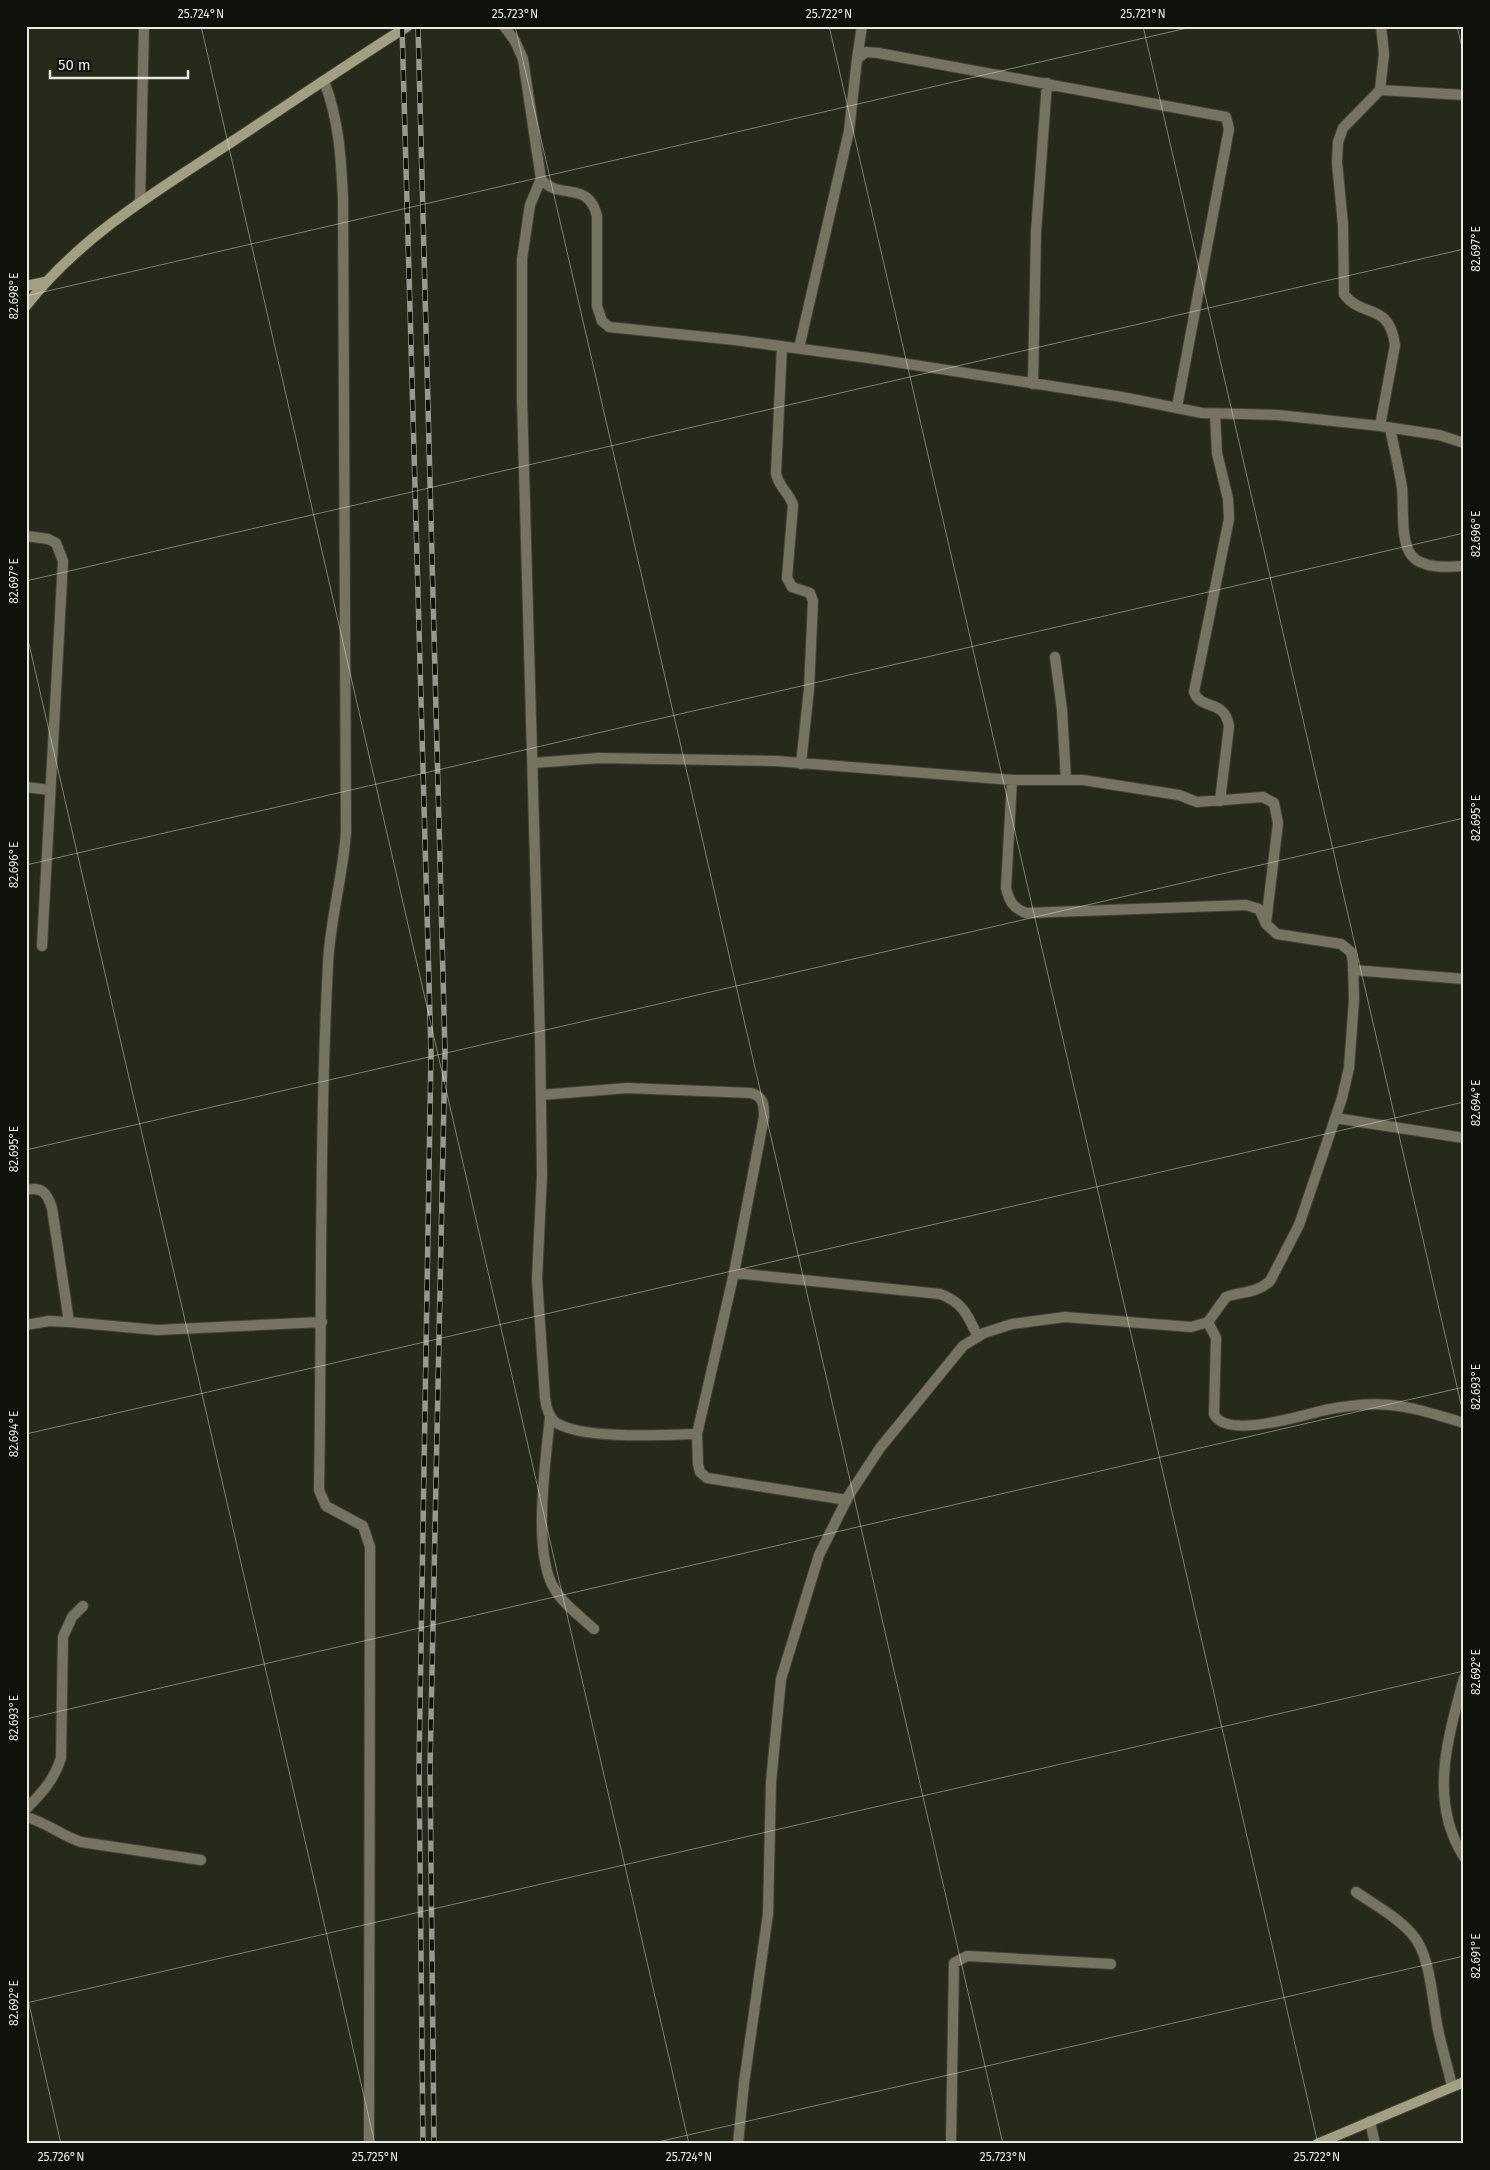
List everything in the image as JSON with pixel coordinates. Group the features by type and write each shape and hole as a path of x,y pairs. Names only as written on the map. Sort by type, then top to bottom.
{"main road":[{"path":"26,306 44,282 91,240 140,202 408,26"},
{"path":"26,286 44,282"},
{"path":"1317,2144 1464,2082"}],"street":[{"path":"140,202 144,26"},
{"path":"504,26 515,41 523,59 541,179 530,205 522,259 522,398 541,1095 542,1175 537,1279 545,1398 550,1416 543,1498 544,1552 547,1574 554,1588 564,1601 594,1629"},
{"path":"799,348 849,131 862,26"},
{"path":"1380,26 1384,54 1380,90 1343,128 1338,142 1337,162 1343,225 1342,288 1348,301 1378,313 1385,319 1393,333 1394,345 1384,427 1402,489 1406,543 1409,551 1413,558 1424,564 1464,566"},
{"path":"857,59 866,52 878,52 1221,115 1228,120 1229,129 1176,407"},
{"path":"324,80 334,105 340,139 343,199 346,832 327,980 322,1105 322,1322 319,1490 326,1506 363,1526 370,1547 369,2144"},
{"path":"1033,384 1036,232 1047,83"},
{"path":"1380,90 1464,95"},
{"path":"541,179 547,186 584,194 594,205 597,216 597,306 602,321 609,327 799,348 1215,414 1278,414 1384,427 1439,435 1464,443"},
{"path":"782,346 776,474 779,484 789,493 793,504 787,578 792,587 810,593 813,601 809,689 801,764"},
{"path":"1215,414 1217,453 1228,499 1229,520 1194,692 1202,702 1219,707 1227,717 1229,726 1220,801"},
{"path":"26,536 56,542 63,560 42,946"},
{"path":"1055,657 1062,710 1066,780"},
{"path":"533,763 599,758 776,761 1012,780 1096,781 1163,792 1197,802 1263,797 1270,799 1277,808 1278,823 1266,924"},
{"path":"738,2144 744,2083 768,1914 771,1782 781,1679 819,1555 847,1500 880,1448 963,1346 978,1337 1012,1324 1065,1317 1182,1328 1208,1322 1226,1297 1257,1290 1270,1281 1299,1225 1342,1098 1349,1068 1354,1000 1353,970 1351,952 1341,944 1286,936 1270,930 1259,910 1246,905 1026,913 1017,910 1012,904 1006,888 1012,780"},
{"path":"26,787 50,790"},
{"path":"1353,970 1464,979"},
{"path":"541,1095 627,1088 685,1089 752,1093 759,1095 763,1100 764,1117 734,1273 697,1434 698,1464 700,1472 706,1478 847,1500"},
{"path":"1335,1118 1464,1138"},
{"path":"26,1190 39,1188 45,1192 52,1208 68,1322"},
{"path":"734,1273 940,1294 953,1299 962,1308 978,1337"},
{"path":"26,1325 49,1321 157,1330 322,1322"},
{"path":"1208,1322 1216,1338 1214,1414 1217,1420 1223,1424 1256,1425 1276,1423 1326,1410 1389,1405 1464,1423"},
{"path":"550,1416 556,1422 568,1428 589,1432 622,1435 697,1434"},
{"path":"26,1810 49,1785 56,1774 61,1758 63,1637 72,1617 83,1606"},
{"path":"1464,1678 1447,1742 1443,1773 1447,1820 1456,1845 1464,1857"},
{"path":"26,1817 38,1821 64,1836 81,1842 201,1860"},
{"path":"1356,1892 1404,1926 1414,1935 1421,1949 1426,1964 1439,2035 1452,2086"},
{"path":"951,2144 954,1963 967,1956 1112,1964"},
{"path":"1370,2121 1374,2144"}],"railway":[{"path":"402,26 431,1053 419,1767 423,2144"},
{"path":"418,26 445,1052 430,1768 434,2144"}]}
